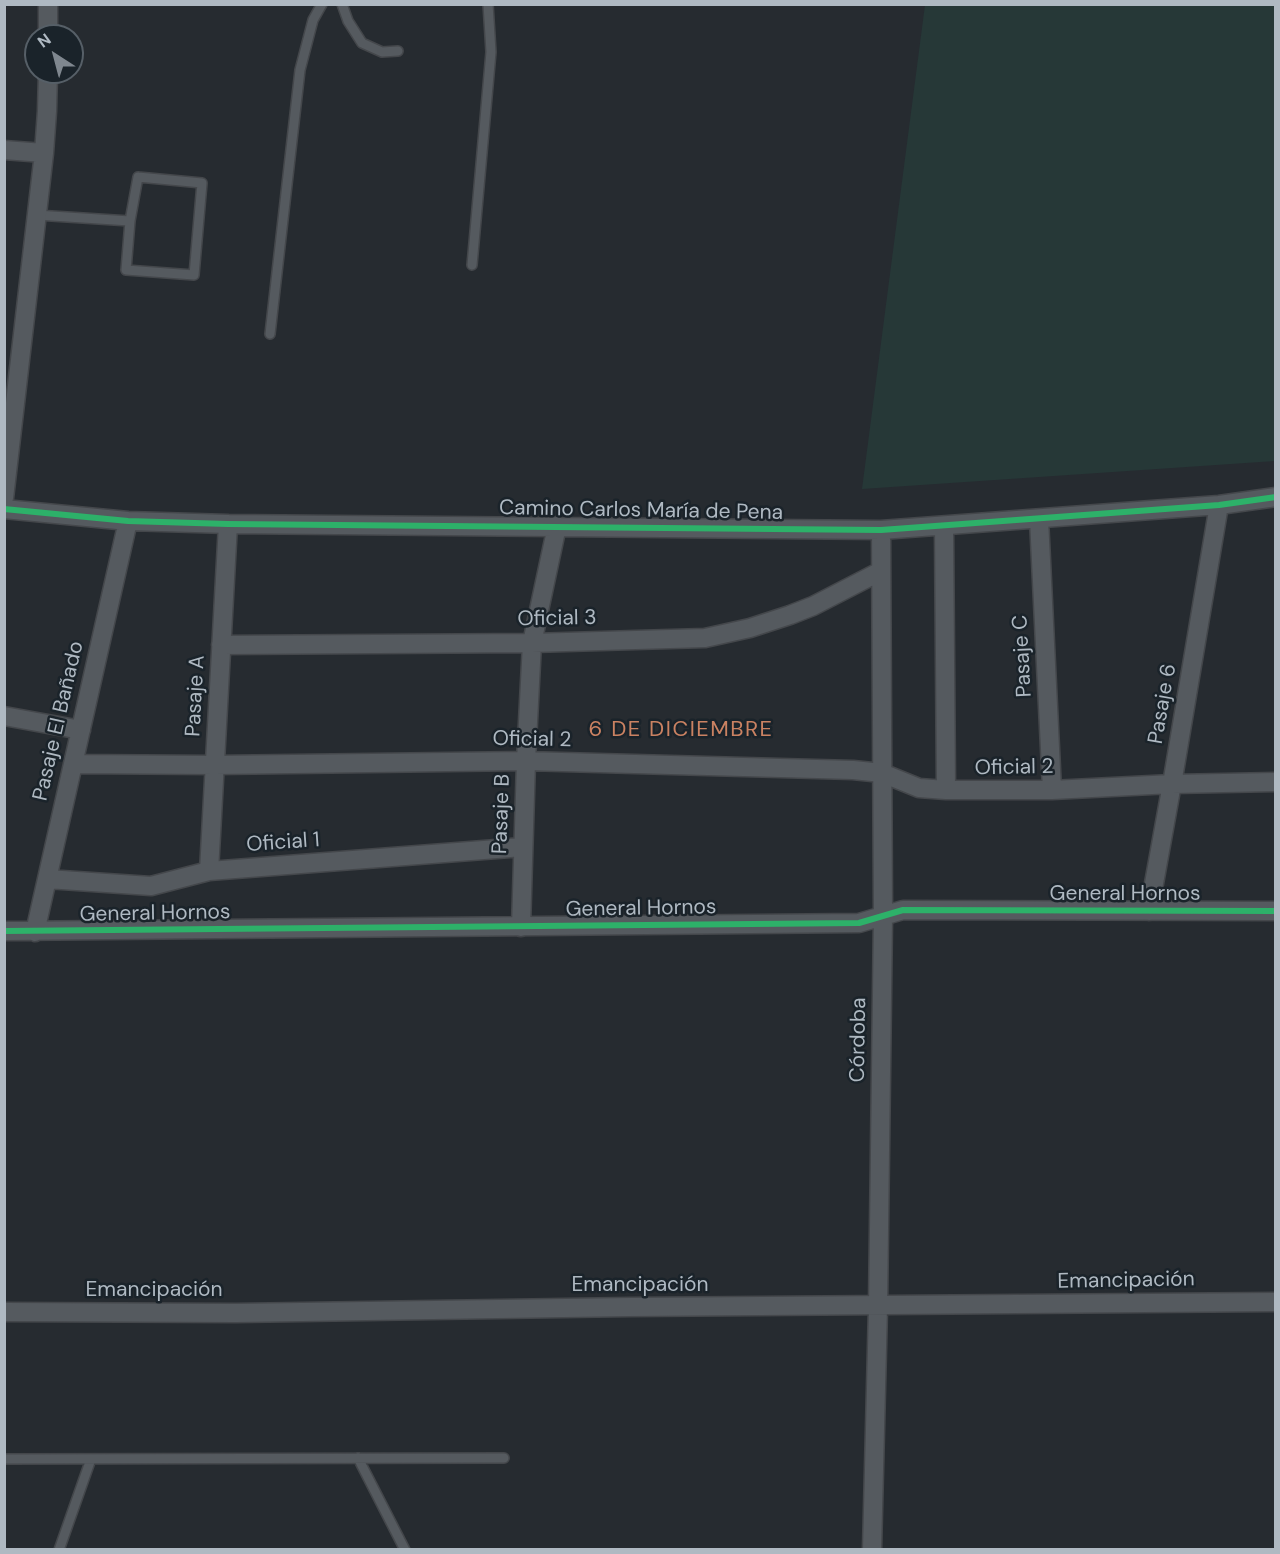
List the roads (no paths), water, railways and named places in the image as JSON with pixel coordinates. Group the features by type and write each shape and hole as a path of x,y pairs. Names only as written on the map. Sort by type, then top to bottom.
{"street":[{"path":"48,4 48,24"},
{"path":"4,498 44,153 48,84"},
{"path":"4,150 44,153"},
{"name":"Camino Carlos María de Pena","path":"4,509 128,521 228,524 880,530 1219,506 1275,497"},
{"name":"Pasaje 6","path":"1149,910 1219,506"},
{"name":"Pasaje C","path":"1040,519 1052,790"},
{"name":"Pasaje El Bañado","path":"35,932 128,521"},
{"name":"Pasaje A","path":"209,871 228,524"},
{"name":"Pasaje B","path":"521,927 532,643 557,526"},
{"path":"944,527 946,790"},
{"name":"Córdoba","path":"872,1550 883,916 880,530"},
{"name":"Oficial 3","path":"221,645 532,643 705,638 770,622 798,612 881,571"},
{"path":"4,716 81,730"},
{"name":"Oficial 2","path":"73,764 215,765 526,761 853,770 882,773 920,788 946,790 1052,790 1275,782"},
{"name":"Oficial 1","path":"47,879 151,886 209,871 523,847"},
{"name":"General Hornos","path":"4,931 859,923 903,910 1275,911"},
{"name":"Emancipación","path":"4,1312 236,1313 630,1307 878,1307 1275,1302"}],"lane":[{"path":"270,334 300,70 313,20 322,4"},
{"path":"342,4 348,21 362,43 382,52 398,51"},
{"path":"472,265 491,52 488,4"},
{"path":"138,177 202,183 194,275 126,270 130,221 138,177"},
{"path":"36,215 130,221"},
{"path":"358,1458 405,1550"},
{"path":"4,1459 504,1458"},
{"path":"58,1550 91,1459"}],"district":[{"name":"6 DE DICIEMBRE","path":"681,730"}]}
